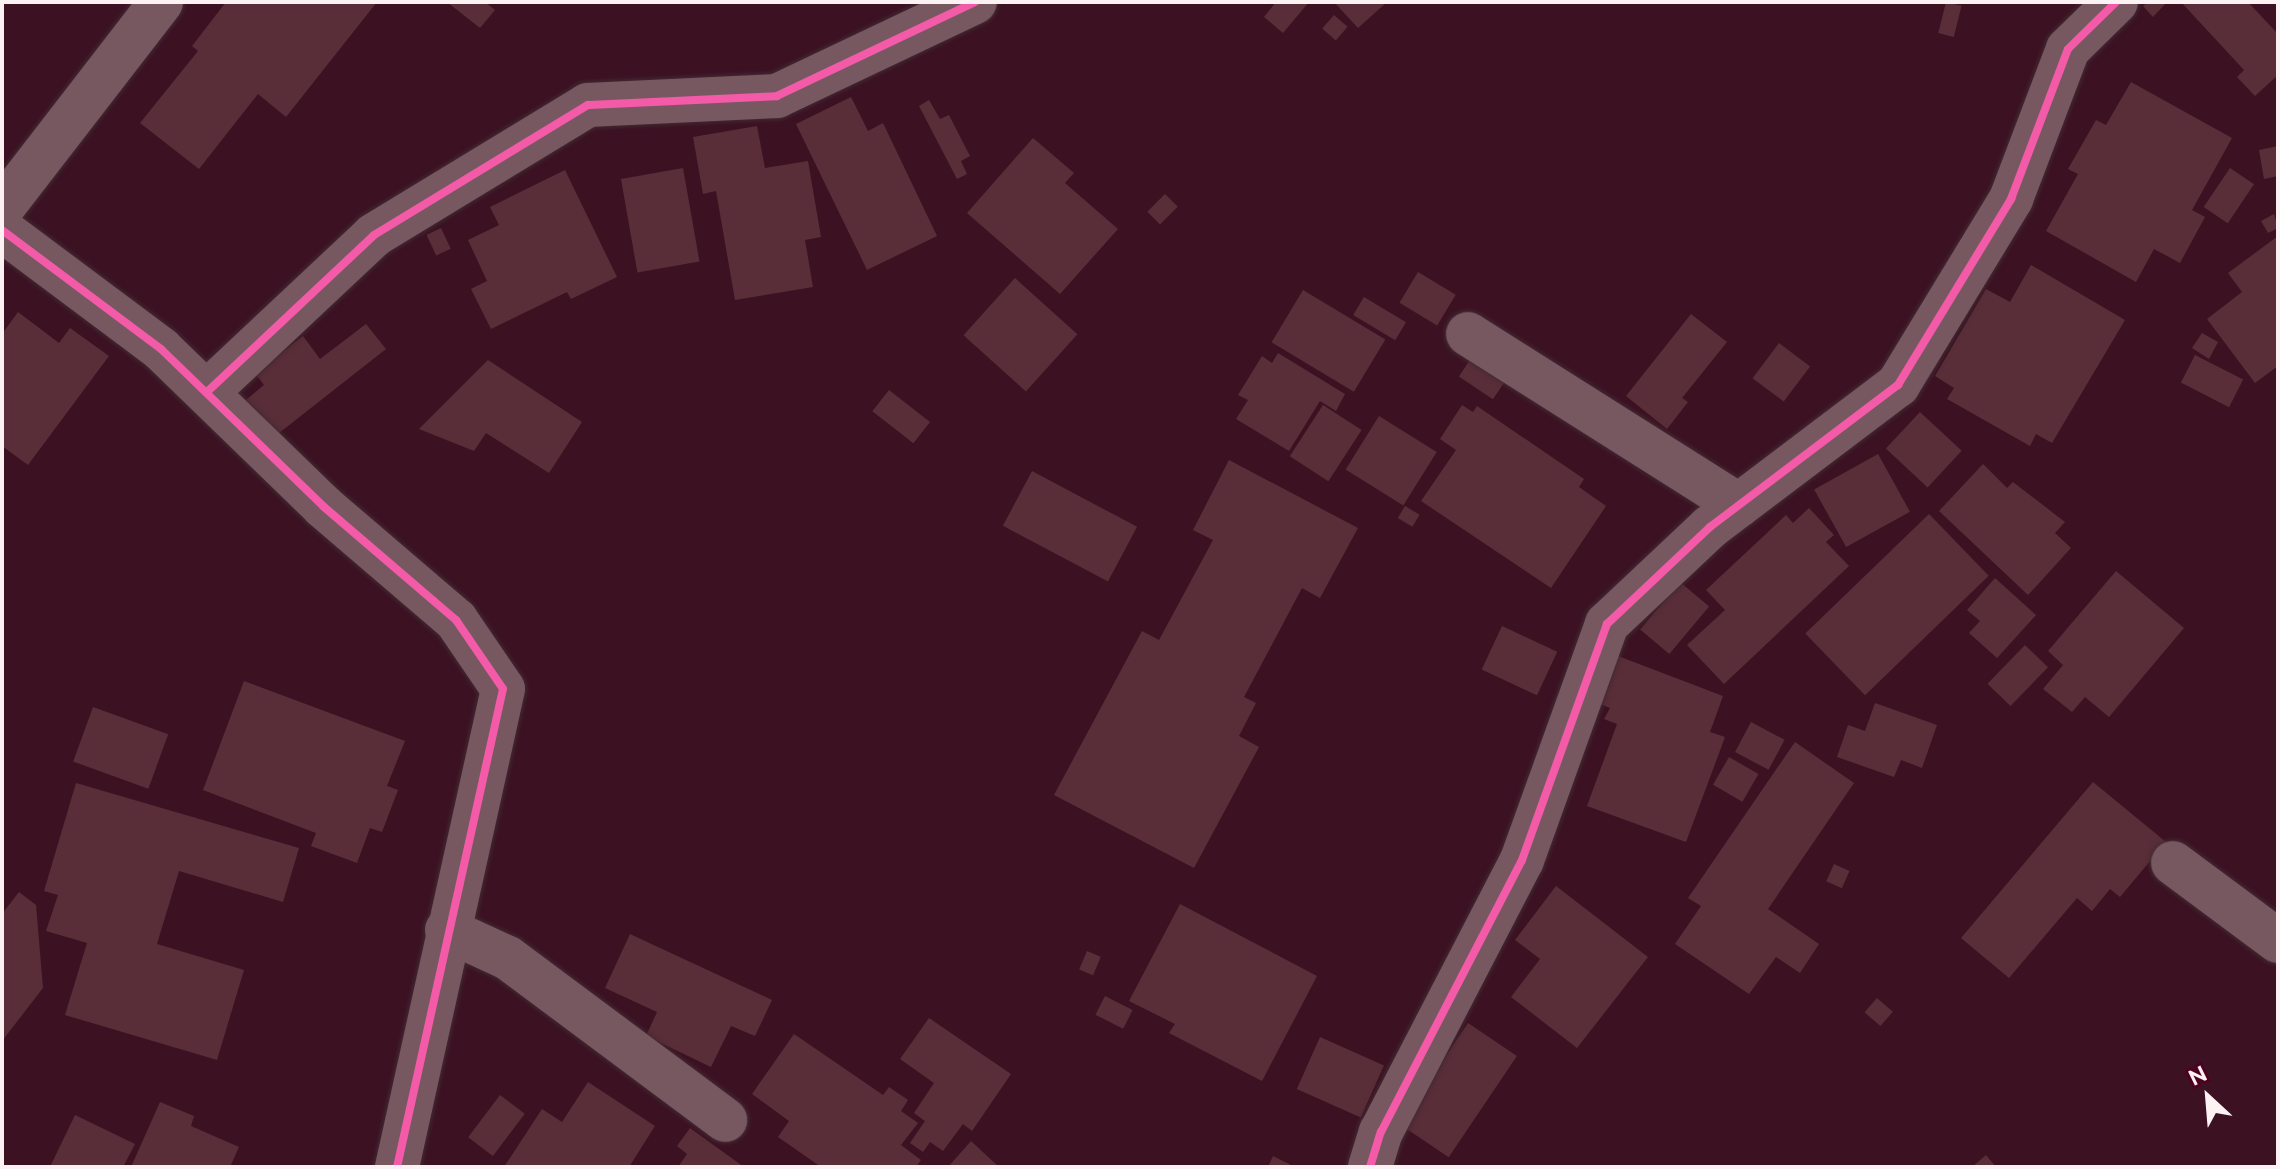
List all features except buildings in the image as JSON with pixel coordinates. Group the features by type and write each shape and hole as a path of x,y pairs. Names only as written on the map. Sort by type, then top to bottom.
{"street":[{"path":"2,208 161,2"},
{"path":"207,392 374,235 588,105 777,96 975,2"},
{"path":"1370,1167 1381,1132 1522,860 1607,624 1738,505 1898,385 2011,199 2068,49 2116,2"},
{"path":"2,230 161,349 324,507 456,620 503,689 447,930 397,1167"},
{"path":"1468,334 1738,505"},
{"path":"2173,863 2278,941"},
{"path":"447,930 508,958 725,1120"}],"cycle path":[{"path":"207,392 374,235 588,105 777,96 975,2"},
{"path":"1370,1167 1381,1132 1522,860 1607,624 1710,527 1898,385 2011,199 2068,49 2116,2"},
{"path":"2,230 161,349 324,507 456,620 503,689 397,1167"}]}
